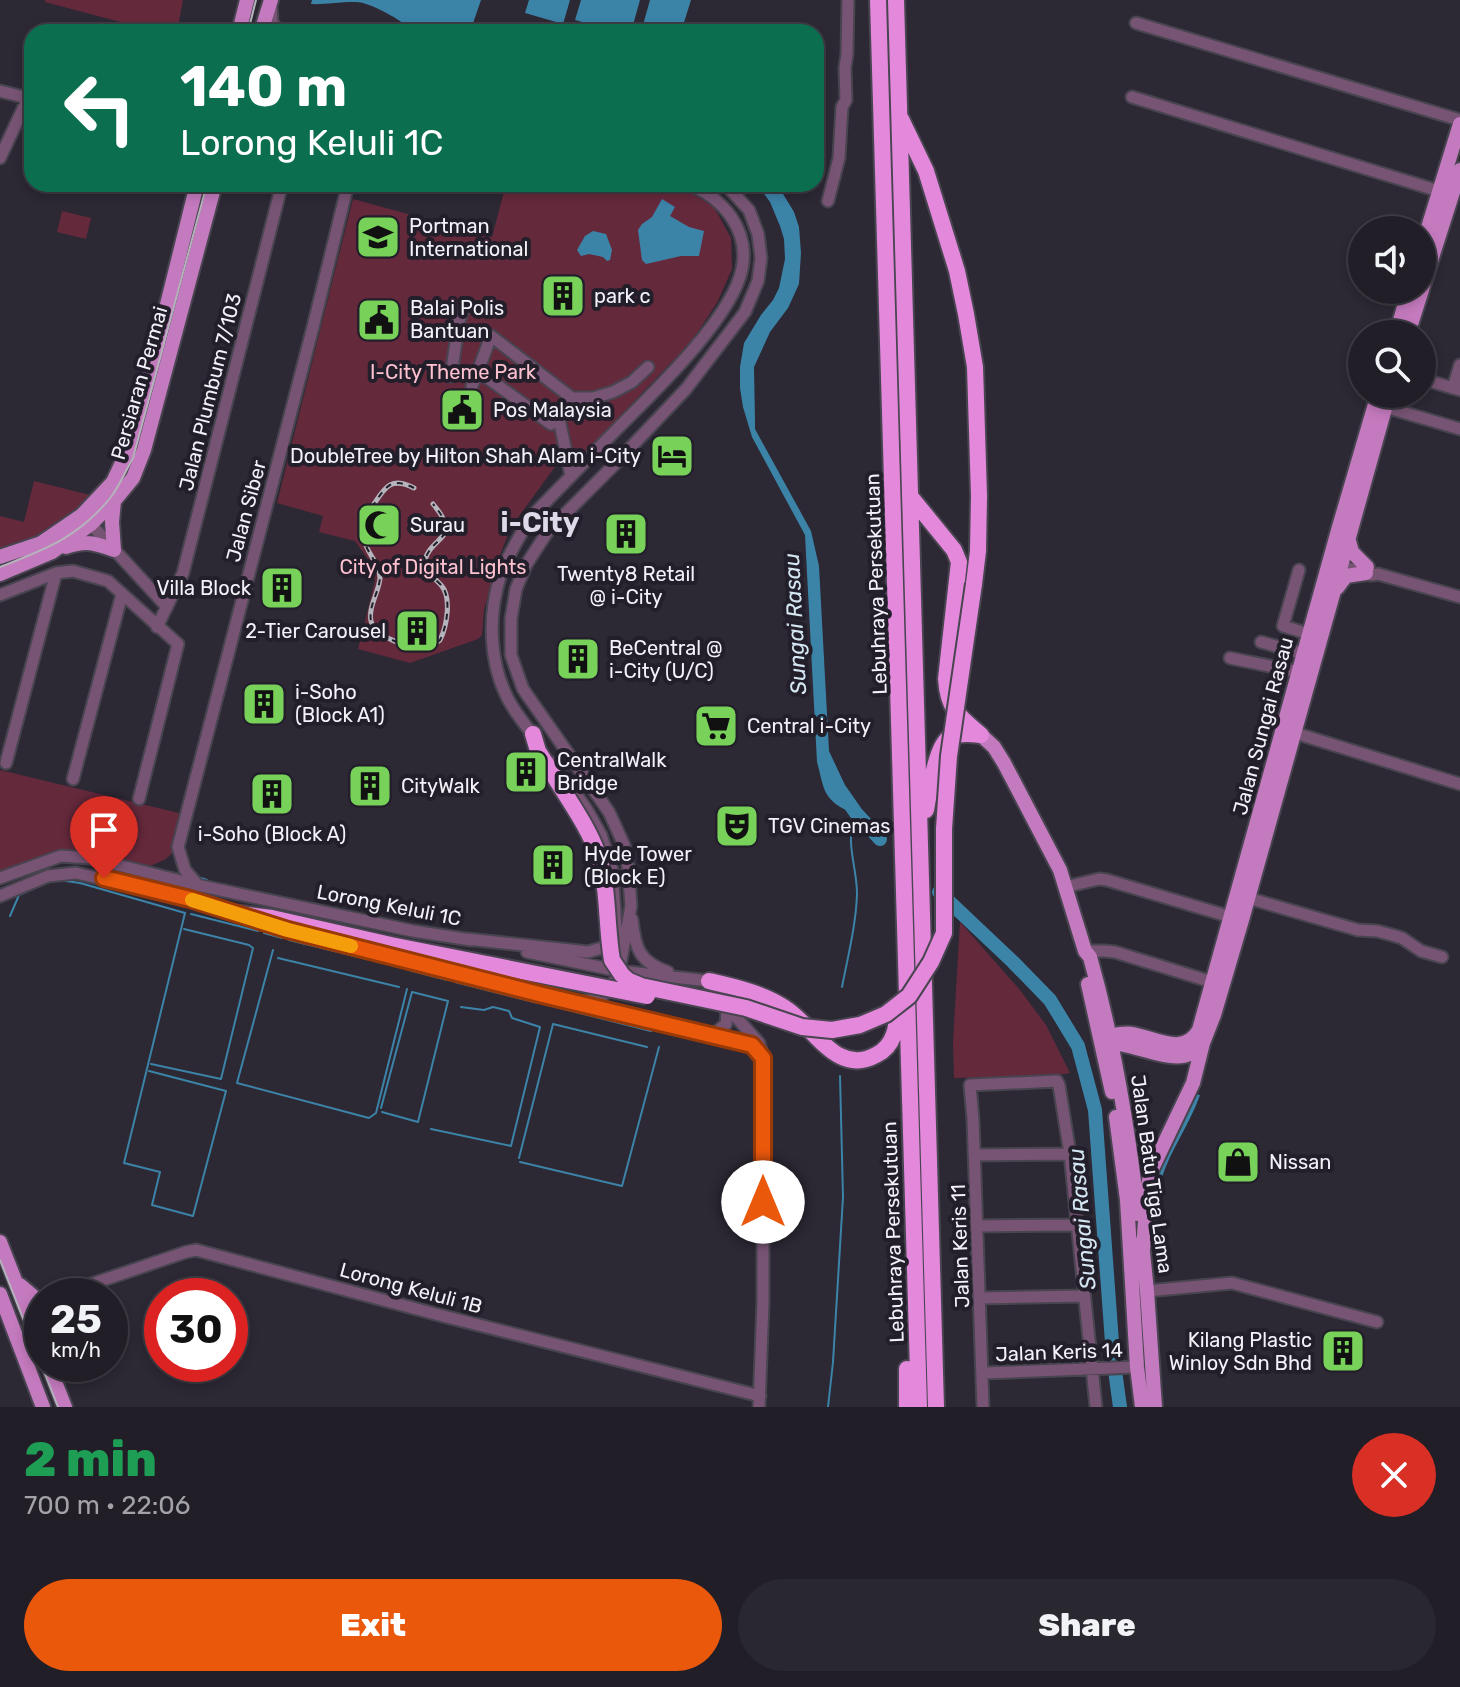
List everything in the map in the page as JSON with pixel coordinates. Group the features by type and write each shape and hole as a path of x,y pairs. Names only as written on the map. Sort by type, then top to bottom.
{"highway":[{"name":"Lebuhraya Persekutuan","path":"878,0 919,1407"},
{"name":"Lebuhraya Persekutuan","path":"896,0 936,1407"},
{"path":"240,914 802,1027 832,1030 860,1025 886,1014 913,992 944,933 944,829 949,756 978,551 979,496 975,367 969,327 957,271 926,171 899,114"},
{"path":"910,496 954,550 959,562 947,693 951,705 963,720 981,735"},
{"path":"533,734 538,751 590,834 603,878 612,960 622,975 629,981 654,990 746,1008 782,1022"},
{"path":"920,843 930,789 944,742 949,737 964,734 981,735"},
{"path":"709,981 744,989 784,1007 832,1053 852,1061 867,1060 883,1052 892,1041 897,1026 897,982 905,935"},
{"path":"907,1407 907,1335 913,1247"}],"main road":[{"path":"241,24 247,0"},
{"path":"260,24 264,0"},
{"path":"261,24 271,0"},
{"path":"1431,216 1460,122"},
{"path":"1436,246 1460,170"},
{"name":"Persiaran Permai","path":"0,574 51,553 86,519 113,482 128,450 197,192"},
{"path":"201,192 206,217"},
{"name":"Persiaran Permai","path":"3,554 41,543 86,519 114,501 133,478 144,450 213,192"},
{"name":"Jalan Sungai Rasau","path":"1143,1250 1151,1171 1193,1083 1211,1024 1333,598 1336,561 1348,537 1381,408"},
{"name":"Jalan Sungai Rasau","path":"1130,1033 1174,1045 1183,1044 1195,1036 1309,634 1336,561 1381,408"},
{"path":"51,553 79,542 114,550 114,501"},
{"path":"1348,537 1352,552 1370,571"},
{"path":"1333,598 1337,586 1346,576 1370,571"},
{"name":"Jalan Batu Tiga Lama","path":"981,735 994,747 1004,763 1060,870 1105,1011 1127,1200 1131,1367 1142,1407"},
{"name":"Jalan Batu Tiga Lama","path":"1085,951 1083,959 1119,1081 1130,1138 1147,1291 1155,1407"},
{"path":"1105,1011 1130,1033"},
{"path":"1106,1040 1130,1033"},
{"path":"1106,1040 1178,1057 1192,1053 1203,1043"},
{"path":"1119,1081 1123,1059 1138,1048"},
{"path":"0,1242 15,1279 24,1290"},
{"path":"0,1294 43,1407"},
{"path":"55,1382 65,1407"}],"street":[{"path":"271,0 273,24"},
{"path":"828,201 839,158 841,116 847,88 848,0"},
{"path":"1136,23 1460,122"},
{"path":"0,91 24,97"},
{"path":"1132,97 1439,191"},
{"path":"0,158 24,111"},
{"name":"Jalan Plumbum 7/103","path":"153,624 183,573 280,192"},
{"name":"Jalan Siber","path":"197,885 185,870 178,847 346,192"},
{"path":"467,939 588,952 605,947 613,940 616,911 612,870 601,835 587,810 508,700 498,673 491,637 494,607 500,577 532,516 668,377 703,337 727,302 741,271 744,249 738,229 726,209 704,192"},
{"path":"688,980 657,969 642,957 635,943 624,845 600,798 523,689 511,655 511,619 516,589 526,565 548,531 695,379 745,312 758,281 761,258 758,234 749,210 732,192"},
{"path":"451,376 463,311"},
{"path":"472,386 491,336 572,398 593,398 613,392 632,382 648,367"},
{"path":"703,337 720,345"},
{"path":"1436,383 1457,389 1460,365"},
{"path":"478,371 551,424 572,398"},
{"path":"1409,408 1460,429"},
{"path":"558,414 571,476"},
{"path":"86,519 164,604"},
{"path":"1336,561 1460,597"},
{"path":"1299,570 1283,626 1309,634"},
{"path":"0,595 56,573 73,571 108,581 178,644 139,799"},
{"path":"6,763 56,573"},
{"path":"73,779 122,594"},
{"path":"1261,642 1304,654"},
{"path":"1230,658 1299,672"},
{"path":"1295,733 1460,784"},
{"name":"Lorong Keluli 1C","path":"0,878 61,856 90,858 197,885 413,931 467,939 619,971 709,981"},
{"path":"0,896 48,876 76,873 147,888 288,930 752,1045 763,1058"},
{"path":"1065,887 1107,880 1231,917"},
{"path":"1248,898 1358,930 1377,931 1402,938 1421,951 1442,957"},
{"path":"579,1003 602,996 614,984 631,906"},
{"path":"1085,951 1115,952 1212,982"},
{"path":"709,981 759,1043 763,1058 763,1302 759,1401"},
{"path":"713,1035 726,1024 728,1008"},
{"name":"Jalan Keris 11","path":"983,1407 970,1084 1057,1081 1070,1154"},
{"path":"974,1155 1070,1154 1084,1296 1096,1368 1096,1407"},
{"path":"976,1226 1077,1225"},
{"name":"Lorong Keluli 1B","path":"109,1278 196,1250 759,1401"},
{"path":"1147,1291 1232,1283 1377,1322"},
{"path":"980,1298 1084,1296"},
{"name":"Jalan Keris 14","path":"983,1373 1131,1367"}],"green space":[{"path":"183,0 178,24 128,24 45,2"},
{"name":"I-City Theme Park","path":"504,192 691,192 714,207 731,238 732,269 718,301 692,341 595,447 560,460 511,527 484,610 482,635 410,663 358,649 375,581 370,562 355,541 319,532 323,516 277,503 353,199 492,237"},
{"path":"62,211 91,218 86,239 57,232"},
{"path":"34,481 90,495 53,529 23,544 0,549 0,516 24,522"},
{"path":"0,770 183,814 174,851 166,859 148,867 87,852 63,851 0,872"},
{"path":"960,922 1020,990 1046,1025 1070,1073 954,1078"}],"water":[{"path":"312,0 481,0 473,24 404,24 363,3 311,4"},
{"path":"529,0 570,0 563,24 525,13"},
{"path":"581,0 640,0 633,24 589,24 575,20"},
{"path":"650,0 691,0 684,24 643,24"},
{"path":"763,192 782,192 794,212 799,227 801,253 799,284 788,308 770,332 754,367 755,429 811,531 819,566 829,751 852,800 848,811 829,797 817,762 805,535 752,437 740,388 744,343 779,288 785,259 784,239 770,202"},
{"path":"662,199 675,207 670,216 704,231 699,256 681,256 646,264 642,260 638,230 652,217"},
{"path":"593,231 606,234 612,250 610,260 589,254 581,256 577,250 585,236"},
{"path":"1195,1094 1200,1095 1196,1106 1162,1177 1157,1247 1152,1248 1155,1184"}],"waterway":[{"name":"Sungai Rasau","path":"840,790 880,839"},
{"path":"842,987 857,894 851,844 856,813"},
{"path":"198,877 207,880"},
{"path":"59,880 80,883 185,913 124,1163 160,1172 152,1205 193,1216 226,1091 149,1071"},
{"path":"214,883 225,885"},
{"path":"10,916 19,895 41,885"},
{"name":"Sungai Rasau","path":"939,892 1050,1000 1078,1046 1095,1110 1113,1356 1120,1407"},
{"path":"191,914 258,931"},
{"path":"151,1064 221,1079 253,948 184,929"},
{"path":"264,933 282,938"},
{"path":"289,940 404,968"},
{"path":"273,950 237,1083 369,1118 376,1113 407,989"},
{"path":"278,958 399,987"},
{"path":"409,970 447,980"},
{"path":"455,982 538,1003"},
{"path":"381,1108 412,992 448,1001 418,1122 382,1112"},
{"path":"544,1004 651,1031"},
{"path":"431,1129 511,1146 540,1027 512,1018 509,1011 493,1007 484,1010 461,1007"},
{"path":"519,1158 553,1024 647,1047"},
{"path":"520,1162 622,1186 659,1047"},
{"path":"828,1407 843,1197 840,1076"},
{"path":"1156,1248 1159,1274"}],"tram line":[{"path":"250,24 256,0"},
{"path":"0,567 74,532 99,511 120,483 133,458 205,192"},
{"path":"0,1260 58,1407"}],"railway":[{"path":"414,488 399,483 387,488 370,510 363,531 365,544 380,578 371,621 385,637 417,647 430,646 440,640 447,612 444,590 424,565 427,555 445,532 446,525 433,504"}],"slow traffic":[{"path":"192,900 351,946"}],"place":[{"name":"Portman International","path":"378,237"},
{"name":"park c","path":"563,296"},
{"name":"Balai Polis Bantuan","path":"379,320"},
{"name":"Pos Malaysia","path":"462,410"},
{"name":"DoubleTree by Hilton Shah Alam i-City","path":"672,456"},
{"name":"Surau","path":"379,525"},
{"name":"Twenty8 Retail @ i-City","path":"626,534"},
{"name":"Villa Block","path":"282,588"},
{"name":"2-Tier Carousel","path":"417,631"},
{"name":"BeCentral @ i-City (U/C)","path":"578,659"},
{"name":"i-Soho (Block A1)","path":"264,704"},
{"name":"Central i-City","path":"716,726"},
{"name":"CentralWalk Bridge","path":"526,772"},
{"name":"CityWalk","path":"370,786"},
{"name":"i-Soho (Block A)","path":"272,794"},
{"name":"TGV Cinemas","path":"737,826"},
{"name":"Hyde Tower (Block E)","path":"553,865"},
{"name":"Nissan","path":"1238,1162"},
{"name":"Kilang Plastic Winloy Sdn Bhd","path":"1343,1351"}],"district":[{"name":"i-City","path":"540,522"}],"route":[{"path":"104,878 190,899 288,930 752,1045 763,1058 763,1202"}],"park label":[{"name":"City of Digital Lights","path":"433,567"}]}
